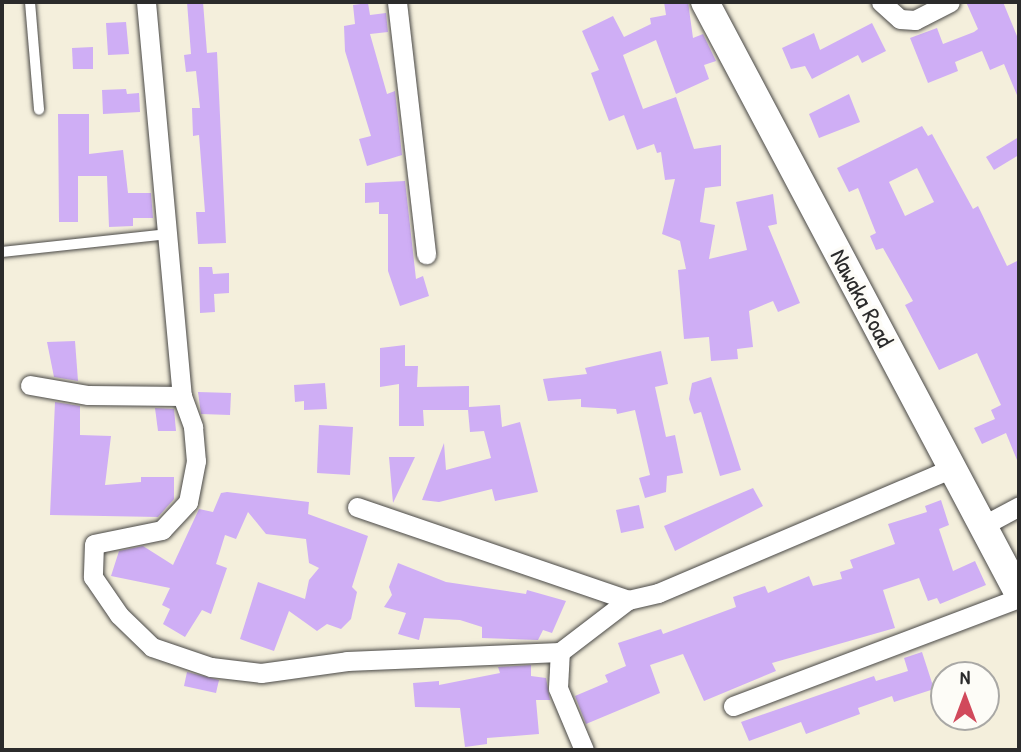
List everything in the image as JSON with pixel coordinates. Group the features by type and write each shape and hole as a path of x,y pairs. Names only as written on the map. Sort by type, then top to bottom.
{"street":[{"path":"146,2 183,396 193,427 196,461 188,502 162,530 122,535 94,544 91,551 93,577 119,615 152,648 211,667 261,673 347,661 560,652 628,600 658,593 953,468"},
{"path":"397,2 426,254"},
{"name":"Nawaka Road","path":"705,2 984,525 1019,596"},
{"path":"881,2 900,19 915,20 950,2"},
{"path":"30,385 88,395 183,396"},
{"path":"984,525 1019,506"},
{"path":"357,507 628,600"},
{"path":"733,706 1019,596"},
{"path":"560,652 558,688 584,750"}],"lane":[{"path":"30,2 39,110"},
{"path":"2,252 167,234"}],"building":[{"path":"187,2 203,2 207,53 217,52 226,243 198,244 196,212 205,212 199,135 193,136 192,108 200,108 196,71 186,72 184,55 191,54"},
{"path":"664,2 688,2 693,38 703,34 716,61 704,65 709,79 676,94 656,40 623,55 643,109 676,97 694,149 721,145 721,186 705,188 700,222 715,225 709,259 747,250 736,202 773,194 777,224 768,226 800,303 778,312 773,301 749,311 753,347 737,349 738,359 711,361 709,337 684,339 678,270 686,269 680,241 662,234 675,179 665,180 661,152 657,153 654,144 637,150 624,115 609,121 591,73 599,70 582,31 613,16 624,37 651,24 650,18 666,15"},
{"path":"966,2 1003,2 1019,41 1019,100 1004,64 990,70 982,51 955,62 958,71 928,83 910,38 937,28 943,44 974,32 978,29"},
{"path":"368,3 370,15 386,13 388,32 370,34 387,94 395,91 402,155 367,166 359,139 371,136 345,51 344,26 355,24 353,5"},
{"path":"126,22 129,54 108,55 106,23"},
{"path":"872,23 886,51 862,63 858,55 812,79 805,66 791,69 782,48 814,33 820,50"},
{"path":"93,47 93,69 73,69 72,48"},
{"path":"126,89 127,94 139,93 140,112 103,114 102,90"},
{"path":"849,94 860,122 819,138 809,114"},
{"path":"58,114 89,114 89,154 123,150 128,193 151,193 153,218 133,218 133,226 109,227 107,176 78,176 78,222 59,222"},
{"path":"922,126 928,136 932,134 973,209 978,206 1007,266 1019,260 1019,465 1006,433 982,444 974,428 995,419 991,410 1001,405 977,353 939,370 905,305 913,301 883,248 876,250 870,236 876,233 858,188 849,192 837,168","holes":["917,168 934,202 905,216 889,182"]},
{"path":"1019,137 1019,155 994,170 986,157"},
{"path":"405,181 416,279 423,276 429,296 400,306 388,271 388,214 379,214 379,202 365,203 365,183"},
{"path":"199,267 212,267 213,274 229,273 229,293 214,294 215,312 200,313"},
{"path":"75,341 78,381 54,377 47,342"},
{"path":"405,345 405,366 418,366 417,387 469,386 469,407 500,405 502,427 520,422 538,492 495,501 492,489 439,502 422,500 444,443 446,470 491,458 484,431 470,432 468,410 423,410 424,426 399,426 399,384 380,387 380,348"},
{"path":"661,351 668,384 655,387 666,437 675,435 683,473 667,476 666,492 645,498 639,478 650,475 635,410 617,414 616,409 581,407 581,399 548,401 543,379 587,374 585,368"},
{"path":"711,377 741,470 720,476 701,412 694,414 689,399 692,383"},
{"path":"325,383 327,409 304,410 304,401 295,402 294,385"},
{"path":"198,392 231,393 230,415 201,414"},
{"path":"55,402 80,406 80,435 111,436 105,485 141,482 141,477 174,477 174,499 158,517 50,515"},
{"path":"155,408 174,409 176,431 158,431"},
{"path":"319,425 353,427 350,475 317,473"},
{"path":"389,457 415,457 393,503"},
{"path":"753,488 763,506 675,551 664,526"},
{"path":"221,493 309,502 308,514 368,536 352,587 357,592 351,619 341,629 327,624 317,631 289,611 274,651 240,639 258,582 305,599 309,580 319,568 309,563 306,539 266,534 248,512 236,539 225,535 216,564 227,568 211,614 202,610 185,637 163,624 170,609 162,605 170,588 111,576 119,551 143,546 173,565 199,509 213,512"},
{"path":"941,500 949,525 939,529 953,571 975,561 986,585 940,604 937,598 928,601 919,578 883,590 895,628 772,663 776,671 704,701 683,654 650,665 660,693 586,724 575,696 608,682 605,675 626,666 618,643 661,629 663,634 736,607 733,597 765,586 768,593 809,576 813,586 842,579 840,572 853,568 850,560 895,544 888,524 927,512 925,506"},
{"path":"639,505 644,528 621,533 616,510"},
{"path":"398,563 446,582 526,594 527,590 566,601 552,633 543,630 538,640 482,638 482,627 460,620 424,618 419,640 398,634 406,613 384,607 392,595 389,587"},
{"path":"922,652 930,677 930,690 894,702 892,696 858,708 860,714 806,734 801,722 749,741 741,722 874,676 876,681 908,671 904,658"},
{"path":"531,665 531,676 546,678 550,700 536,700 539,734 487,738 487,744 465,747 460,708 415,707 413,683 439,681 439,685 500,673 498,667"},
{"path":"187,672 219,680 216,693 184,686"}]}
